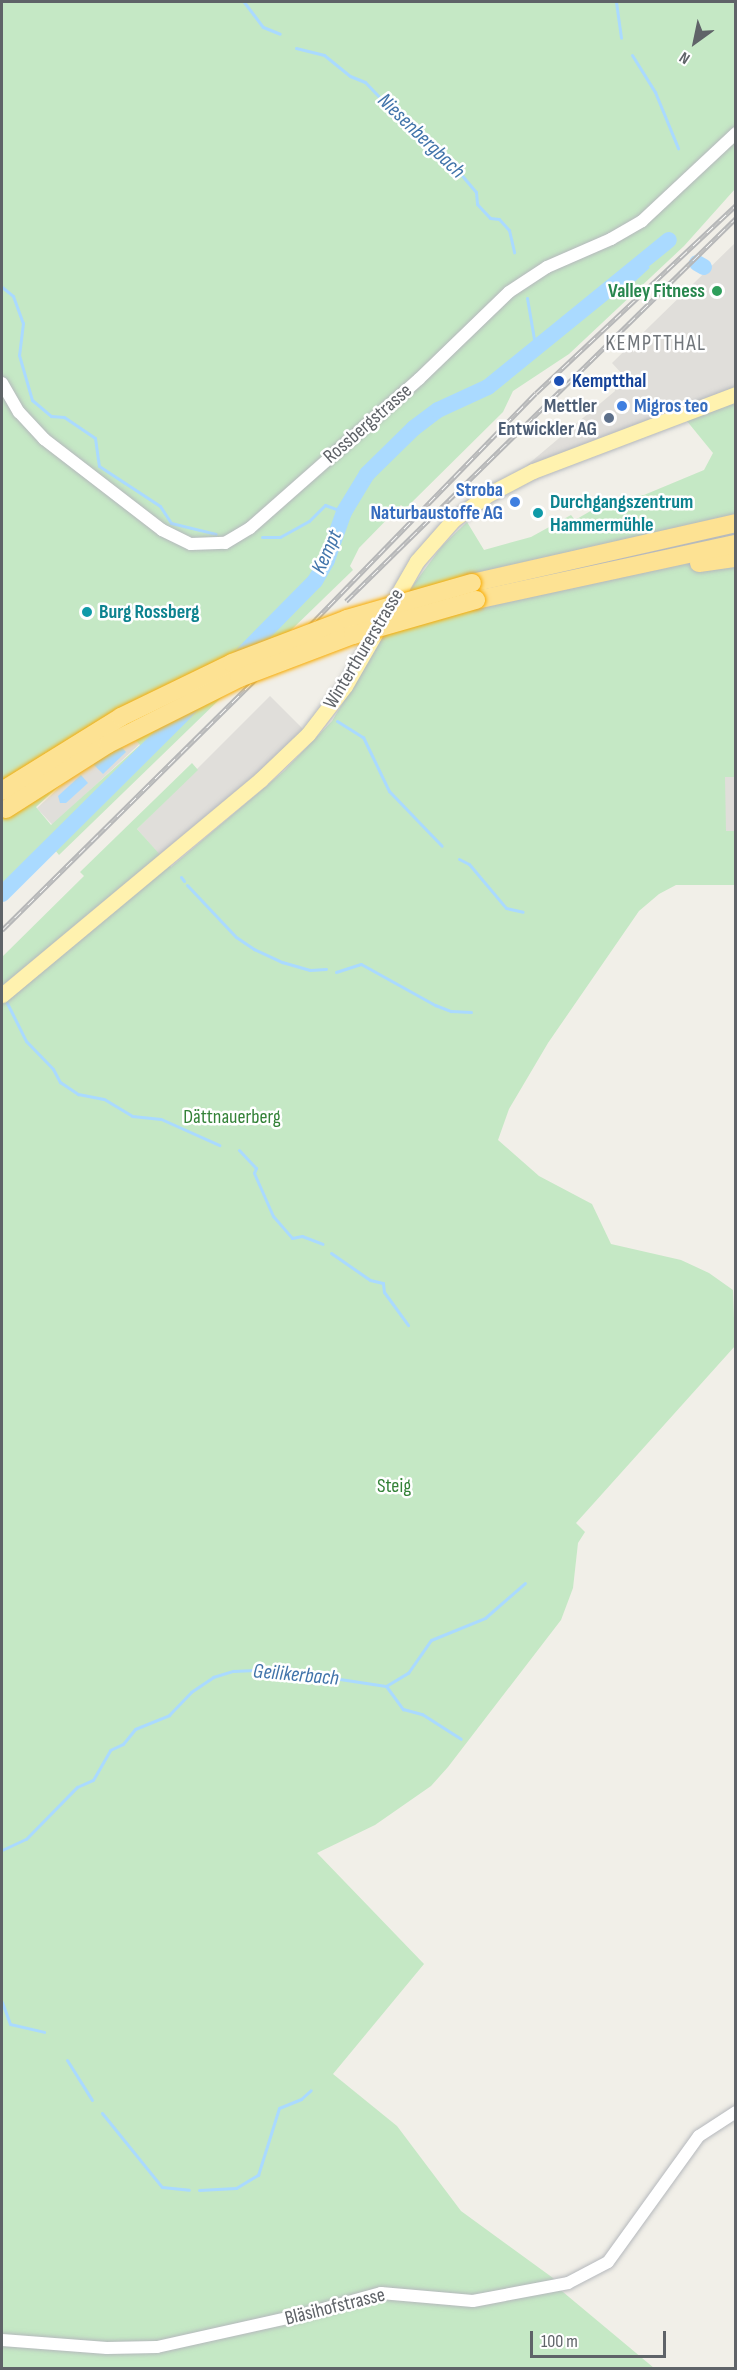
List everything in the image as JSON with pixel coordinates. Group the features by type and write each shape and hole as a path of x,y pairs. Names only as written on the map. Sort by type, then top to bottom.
{"highway":[{"path":"2,791 122,717 225,666 347,619 474,592 735,523"},
{"path":"4,811 116,740 224,685 353,635 474,592 648,564 735,544"},
{"path":"648,564 735,558"}],"main road":[{"name":"Winterthurerstrasse","path":"2,994 260,780 308,734 345,686 417,561 453,520 487,495 533,471 735,394"}],"street":[{"name":"Rossbergstrasse","path":"2,383 19,412 44,440 162,530 190,544 225,543 250,528 419,379 508,292 547,267 611,239 651,214 735,133"},
{"name":"Bläsihofstrasse","path":"2,2340 106,2348 157,2347 301,2315 381,2293 473,2301 568,2283 608,2262 699,2136 735,2112"}],"shaded area":[{"path":"735,243 735,394 567,459 526,466 615,391 614,384 623,375 612,363"},
{"path":"270,696 308,734 164,860 137,829"},
{"path":"124,727 140,744 53,825 37,808"},
{"path":"725,777 735,777 735,831 725,831"}],"green space":[{"path":"2,2 735,2 735,189 684,246 569,354 513,391 503,412 405,509 401,505 359,548 350,566 353,570 59,855 47,840 2,891","holes":["124,727 140,745 51,825 36,807"]},
{"name":"Dättnauerberg","path":"735,394 736,777 725,777 726,831 735,831 735,885 676,885 659,894 639,911 548,1043 509,1109 498,1140 539,1176 592,1204 611,1244 681,1260 709,1273 733,1290 735,1346 576,1523 585,1532 578,1543 573,1588 561,1620 448,1767 431,1786 375,1825 317,1853 424,1964 333,2074 397,2126 461,2211 553,2278 561,2285 557,2287 654,2368 2,2368 2,957 84,876 80,872 192,763 198,770 137,829 171,867 284,771 332,721 414,584 442,546 467,522 484,550 531,537 571,515 575,520 613,498 644,495 704,470 713,453 682,415"}],"water":[{"path":"639,256 650,268 632,284 621,272"},
{"path":"118,743 126,752 103,774 93,764"},
{"path":"81,775 88,783 66,803 60,803 58,796"}],"waterway":[{"path":"244,2 263,27 280,34"},
{"path":"616,2 621,38"},
{"name":"Niesenbergbach","path":"296,48 324,55 350,76 365,82 425,145 443,153 476,192 477,204 490,218 499,219 509,230 514,252"},
{"path":"632,55 655,92 678,148"},
{"name":"Kempt","path":"236,661 315,581 327,560 344,512 367,474 414,428 438,410 488,387 669,240"},
{"name":"Kempt","path":"697,263 704,267"},
{"path":"2,287 13,296 23,323 19,355 32,400 51,416 64,417 95,438 99,466 160,506 171,523 216,534"},
{"path":"527,298 535,345"},
{"path":"262,537 280,537 309,521 325,505 344,512"},
{"name":"Kempt","path":"2,894 192,705"},
{"path":"337,721 363,737 389,791 442,846"},
{"path":"459,859 469,864 506,908 523,912"},
{"path":"181,877 184,881"},
{"path":"187,885 236,937 254,949 282,962 310,970 326,969"},
{"path":"336,972 361,964 435,1005 451,1011 471,1012"},
{"path":"7,1003 26,1041 53,1069 60,1082 78,1094 104,1099 132,1116 161,1119 219,1145"},
{"path":"239,1150 256,1168 254,1173 273,1216 292,1238 302,1236 323,1244"},
{"path":"331,1253 370,1280 383,1283 384,1292 408,1325"},
{"path":"386,1686 408,1673 431,1640 485,1618 525,1583"},
{"name":"Geilikerbach","path":"2,1850 26,1839 77,1787 93,1780 110,1750 123,1744 135,1729 169,1715 191,1692 213,1677 233,1671 274,1669 386,1686 403,1709 422,1714 461,1739"},
{"path":"2,2002 10,2024 44,2032"},
{"path":"67,2060 92,2100"},
{"path":"199,2190 236,2188 258,2175 279,2108 301,2099 311,2090"},
{"path":"102,2113 162,2187 189,2190"}],"railway":[{"path":"2,930 316,619 536,393 736,205"},
{"path":"346,601 736,218"}],"place":[{"name":"Valley Fitness","path":"717,291"},
{"name":"Kemptthal","path":"559,381"},
{"name":"Migros teo","path":"622,406"},
{"name":"Mettler Entwickler AG","path":"609,418"},
{"name":"Stroba Naturbaustoffe AG","path":"515,502"},
{"name":"Durchgangszentrum Hammermühle","path":"538,513"},
{"name":"Burg Rossberg","path":"87,612"}],"district":[{"name":"KEMPTTHAL","path":"656,344"}],"park label":[{"name":"Steig","path":"394,1486"}]}
